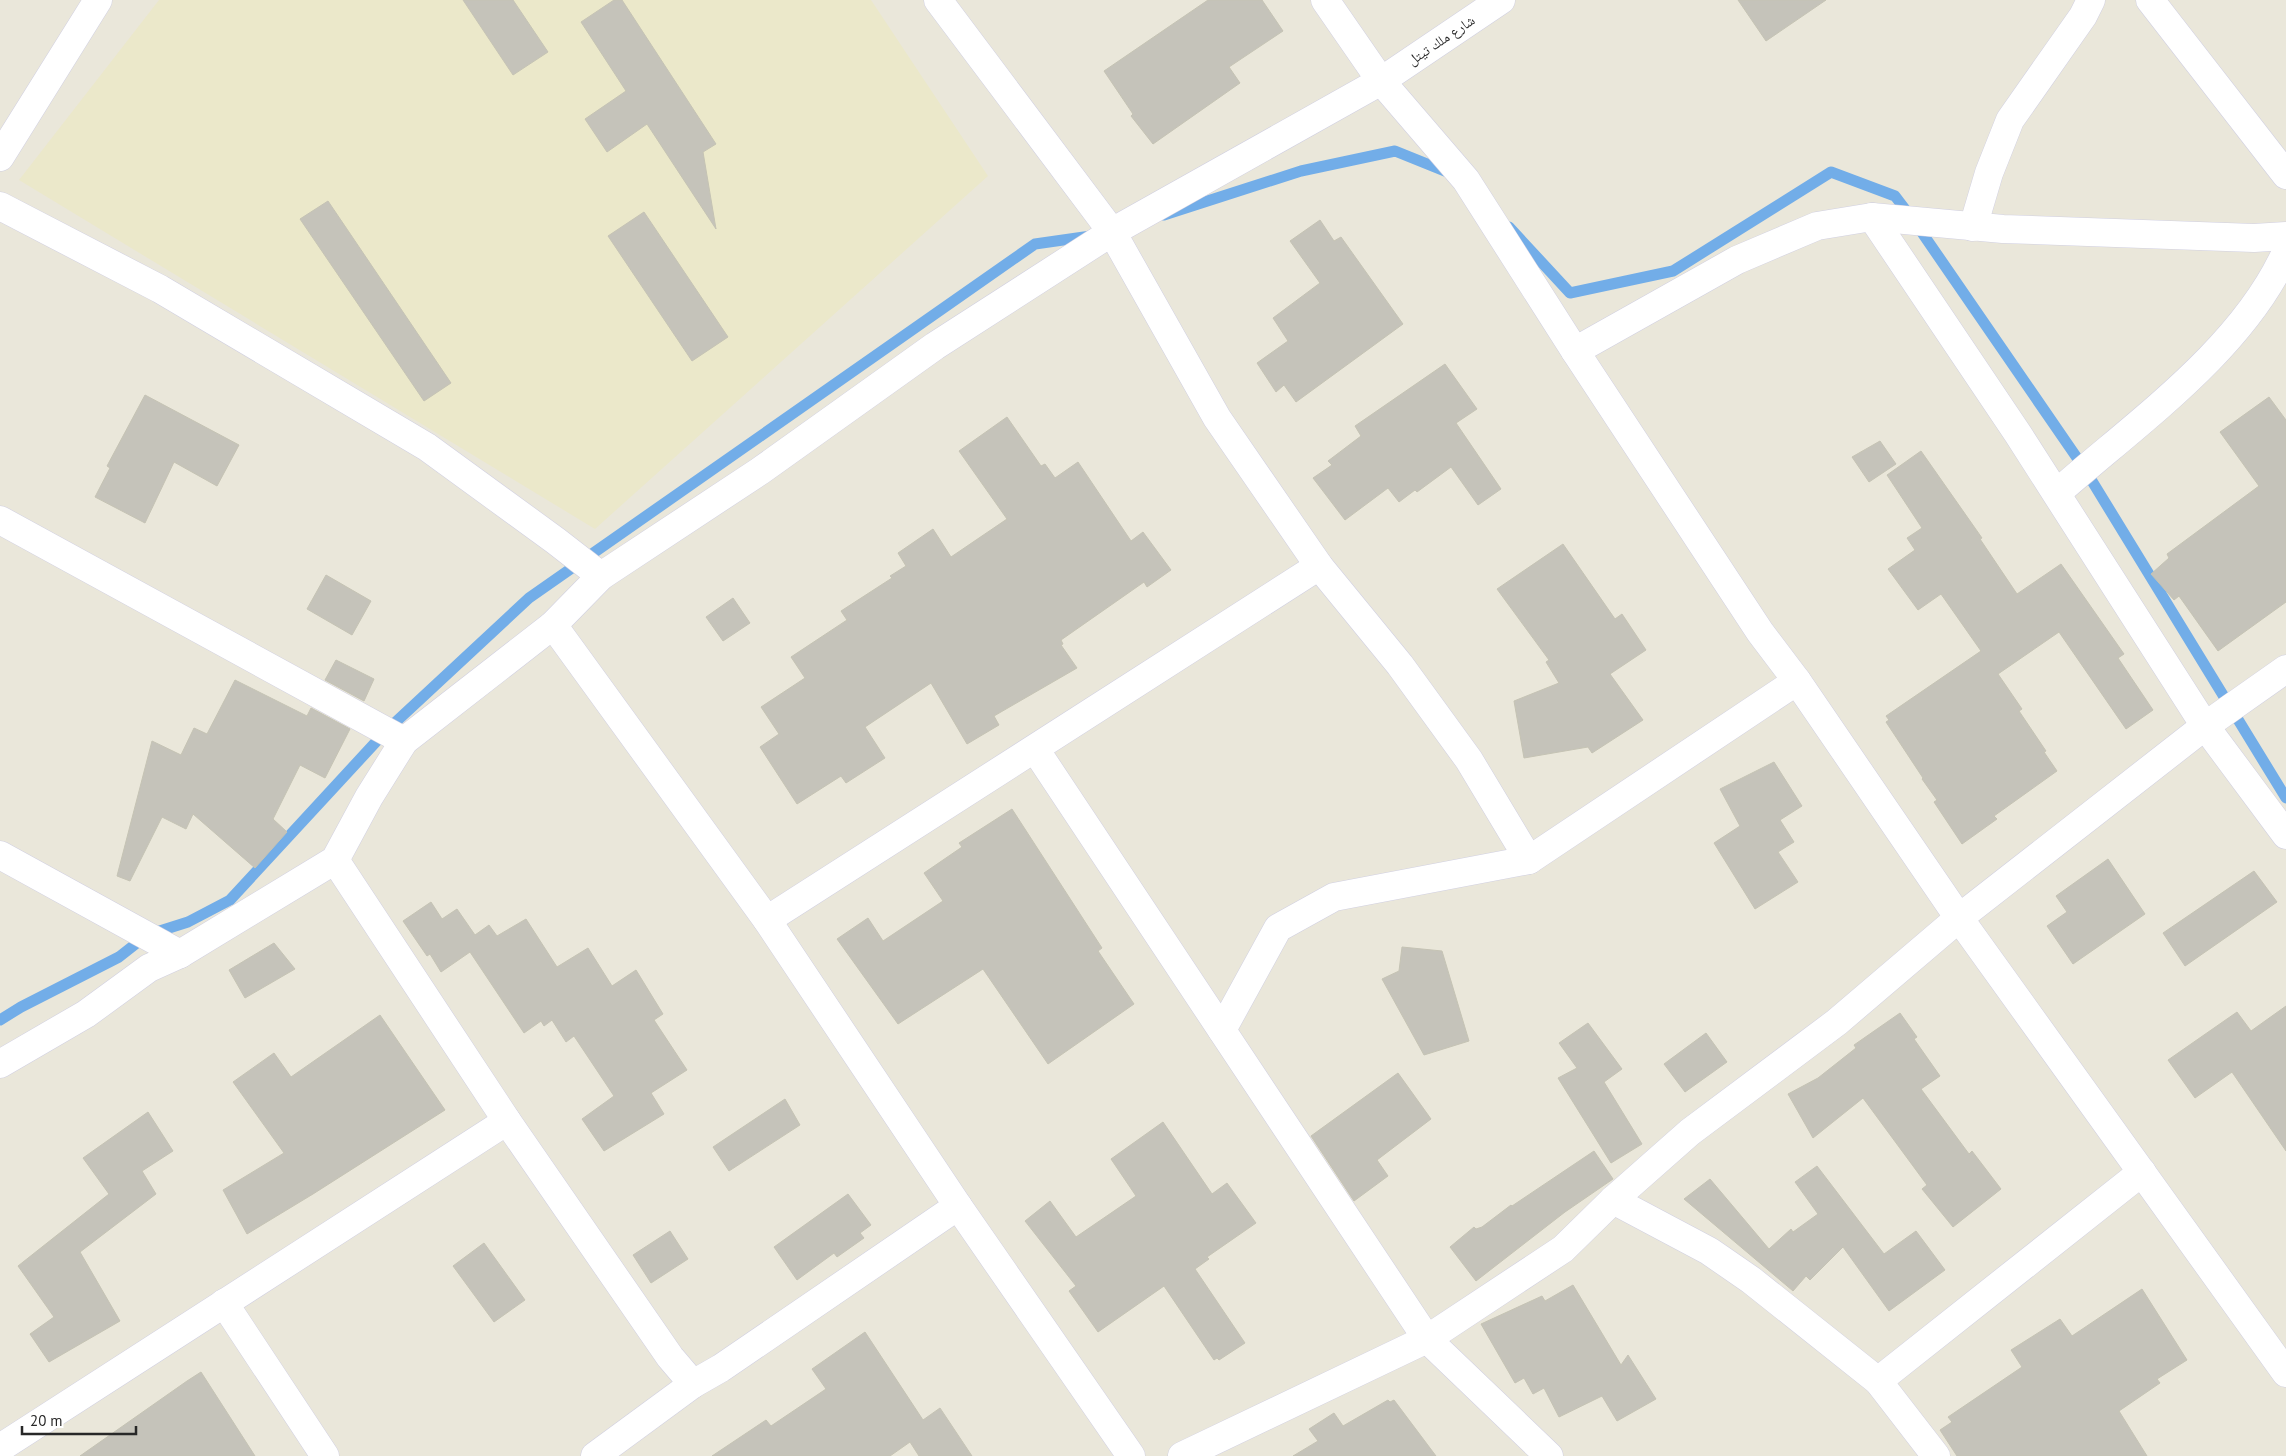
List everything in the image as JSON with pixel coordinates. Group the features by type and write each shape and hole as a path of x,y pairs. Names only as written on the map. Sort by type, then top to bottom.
{"street":[{"path":"0,157 98,0"},
{"path":"938,0 1112,232 1217,418 1319,566 1400,664 1469,760 1529,860"},
{"path":"1325,0 1381,81 1466,180 1574,351 1760,632 1796,681 1959,918 2286,1373"},
{"name":"شارع ملك تيتل","path":"404,741 553,625 601,576 760,471 935,346 1112,232 1381,81 1501,0"},
{"path":"1973,226 1989,172 2010,120 2083,16 2092,0"},
{"path":"2150,0 2286,175"},
{"path":"0,206 160,289 427,447 601,576"},
{"path":"1574,351 1737,260 1817,226 1872,217 2002,229 2254,238 2286,236"},
{"path":"1872,217 2056,493 2205,726 2286,835"},
{"path":"2056,493 2189,378 2255,307 2274,277 2286,252"},
{"path":"0,520 404,741 369,797 336,860 180,954 149,968 86,1014 0,1064"},
{"path":"767,920 1319,566"},
{"path":"553,625 767,920 958,1206 1130,1456"},
{"path":"1182,1456 1427,1339 1563,1249 1613,1200 1690,1132 1837,1022 1959,918 2205,726 2286,669"},
{"path":"1222,1030 1278,928 1334,898 1529,860 1796,681"},
{"path":"1035,749 1427,1339 1549,1456"},
{"path":"0,856 180,954"},
{"path":"336,860 507,1121 670,1357 694,1384"},
{"path":"0,1448 507,1121"},
{"path":"1878,1381 2142,1172"},
{"path":"1613,1200 1709,1251 1751,1280 1878,1381 1936,1456"},
{"path":"595,1456 694,1384 721,1368 958,1206"},
{"path":"224,1303 325,1456"}],"shaded area":[{"path":"159,0 871,0 988,176 595,529 19,180"}],"building":[{"path":"463,0 513,0 548,52 513,75"},
{"path":"614,0 622,0 716,144 703,152 716,229 647,124 607,152 585,119 626,91 581,22"},
{"path":"1208,0 1262,0 1283,31 1229,67 1240,83 1153,144 1131,116 1133,114 1104,71"},
{"path":"1738,0 1826,0 1766,41"},
{"path":"328,201 451,383 424,401 300,219"},
{"path":"644,212 728,337 692,361 608,236"},
{"path":"1320,220 1334,241 1341,237 1403,324 1296,402 1284,385 1276,392 1257,363 1288,341 1273,318 1320,283 1290,241"},
{"path":"1445,364 1477,409 1456,423 1501,489 1478,505 1451,467 1417,492 1415,490 1399,502 1388,488 1345,520 1313,478 1332,465 1328,461 1361,436 1355,426"},
{"path":"145,395 239,445 217,486 174,462 145,523 95,497 110,468 107,466"},
{"path":"2269,397 2286,420 2286,602 2218,651 2179,596 2174,600 2151,574 2169,558 2167,554 2259,486 2220,432"},
{"path":"1007,417 1041,466 1045,464 1055,478 1078,462 1131,541 1143,532 1171,570 1147,587 1144,582 1061,640 1063,644 1061,645 1077,668 994,716 999,725 967,744 931,683 865,727 885,758 846,783 841,776 797,804 760,747 779,734 761,707 805,678 791,657 847,620 841,611 892,578 890,576 906,566 898,553 933,529 951,557 1007,519 959,451"},
{"path":"1880,441 1896,464 1869,482 1852,457"},
{"path":"1921,451 1982,538 1980,539 2017,594 2061,564 2124,654 2118,658 2153,710 2126,729 2059,632 1998,674 2022,709 2019,711 2057,771 1994,816 1997,819 1962,844 1934,802 1937,800 1886,722 1889,720 1886,716 1981,651 1941,594 1918,610 1888,569 1915,550 1907,538 1922,528 1887,475"},
{"path":"1563,544 1615,619 1622,614 1646,650 1610,674 1643,720 1592,753 1588,747 1524,758 1514,701 1559,683 1546,662 1549,660 1497,589"},
{"path":"326,575 371,601 352,635 307,609"},
{"path":"733,598 750,623 723,641 706,617"},
{"path":"336,660 374,679 364,701 325,680"},
{"path":"235,680 307,716 311,708 350,729 325,778 300,765 273,819 287,832 255,868 193,814 186,829 162,817 130,881 117,876 152,741 181,755 194,728 207,734"},
{"path":"1774,762 1802,806 1780,820 1794,842 1778,852 1798,882 1755,909 1714,843 1740,826 1720,789"},
{"path":"1012,809 1102,948 1098,951 1134,1004 1048,1064 983,969 898,1024 837,939 868,918 883,941 943,901 924,873 962,847 959,843"},
{"path":"2108,859 2145,914 2073,964 2047,926 2067,912 2056,896"},
{"path":"2254,871 2277,902 2185,966 2163,933"},
{"path":"431,902 442,919 457,909 475,935 489,925 497,936 526,919 557,967 588,948 612,986 636,970 663,1014 654,1020 687,1070 651,1093 664,1114 604,1151 582,1119 614,1096 574,1036 566,1042 552,1020 544,1026 541,1021 524,1033 470,952 441,972 430,954 427,956 403,921"},
{"path":"274,943 295,969 245,998 229,970"},
{"path":"1402,947 1442,951 1469,1041 1424,1055 1382,979 1399,971"},
{"path":"2286,1006 2286,1151 2232,1072 2195,1098 2168,1060 2237,1012 2251,1031"},
{"path":"1900,1013 1917,1037 1914,1039 1940,1076 1921,1089 1969,1154 1972,1151 2001,1189 1953,1227 1922,1189 1927,1185 1863,1098 1813,1138 1788,1094 1818,1078 1856,1048 1854,1045"},
{"path":"380,1015 445,1110 247,1234 223,1190 284,1153 233,1082 274,1053 291,1077"},
{"path":"1588,1023 1622,1069 1604,1082 1642,1144 1611,1163 1558,1078 1577,1068 1559,1043"},
{"path":"1706,1033 1727,1062 1685,1092 1664,1064"},
{"path":"1398,1073 1431,1119 1377,1160 1388,1176 1354,1201 1311,1136"},
{"path":"785,1099 800,1125 729,1171 713,1147"},
{"path":"148,1112 173,1151 142,1171 156,1194 80,1252 120,1321 49,1362 30,1334 54,1317 18,1266 109,1194 83,1158"},
{"path":"1163,1122 1212,1194 1227,1183 1256,1223 1207,1257 1209,1259 1195,1269 1245,1343 1219,1360 1217,1358 1214,1360 1164,1286 1098,1332 1069,1291 1076,1286 1025,1221 1050,1201 1076,1237 1136,1196 1111,1159"},
{"path":"1594,1151 1613,1179 1565,1212 1476,1281 1450,1247 1474,1227 1476,1229 1482,1227 1511,1205"},
{"path":"1817,1166 1884,1254 1916,1231 1945,1270 1889,1311 1843,1247 1810,1280 1806,1276 1793,1291 1684,1199 1710,1179 1769,1249 1791,1229 1793,1232 1818,1214 1795,1182"},
{"path":"848,1194 871,1225 860,1233 864,1238 837,1257 834,1253 797,1280 774,1247"},
{"path":"670,1231 688,1259 651,1283 633,1255"},
{"path":"484,1243 525,1300 494,1322 453,1266"},
{"path":"1573,1285 1621,1365 1628,1355 1656,1399 1617,1421 1602,1396 1559,1417 1544,1388 1533,1394 1524,1378 1515,1383 1481,1324 1542,1296 1545,1301"},
{"path":"2142,1289 2187,1360 2157,1379 2160,1383 2119,1411 2147,1456 1957,1456 1940,1430 1952,1422 1948,1417 2022,1367 2011,1350 2060,1319 2072,1336"},
{"path":"865,1332 923,1420 940,1408 972,1456 919,1456 910,1442 890,1456 712,1456 766,1420 771,1426 826,1389 812,1369"},
{"path":"201,1372 255,1456 80,1456 187,1381"},
{"path":"1388,1400 1390,1402 1394,1400 1436,1456 1293,1456 1318,1441 1309,1429 1334,1413 1343,1426"}],"waterway":[{"path":"1164,215 1301,171 1395,151 1452,174"},
{"path":"1509,227 1570,293 1673,271 1831,172 1895,196 2084,468 2286,798"},
{"path":"0,1020 21,1007 119,957 147,935 188,922 230,900 386,731 529,598 1035,244 1091,236"}]}
